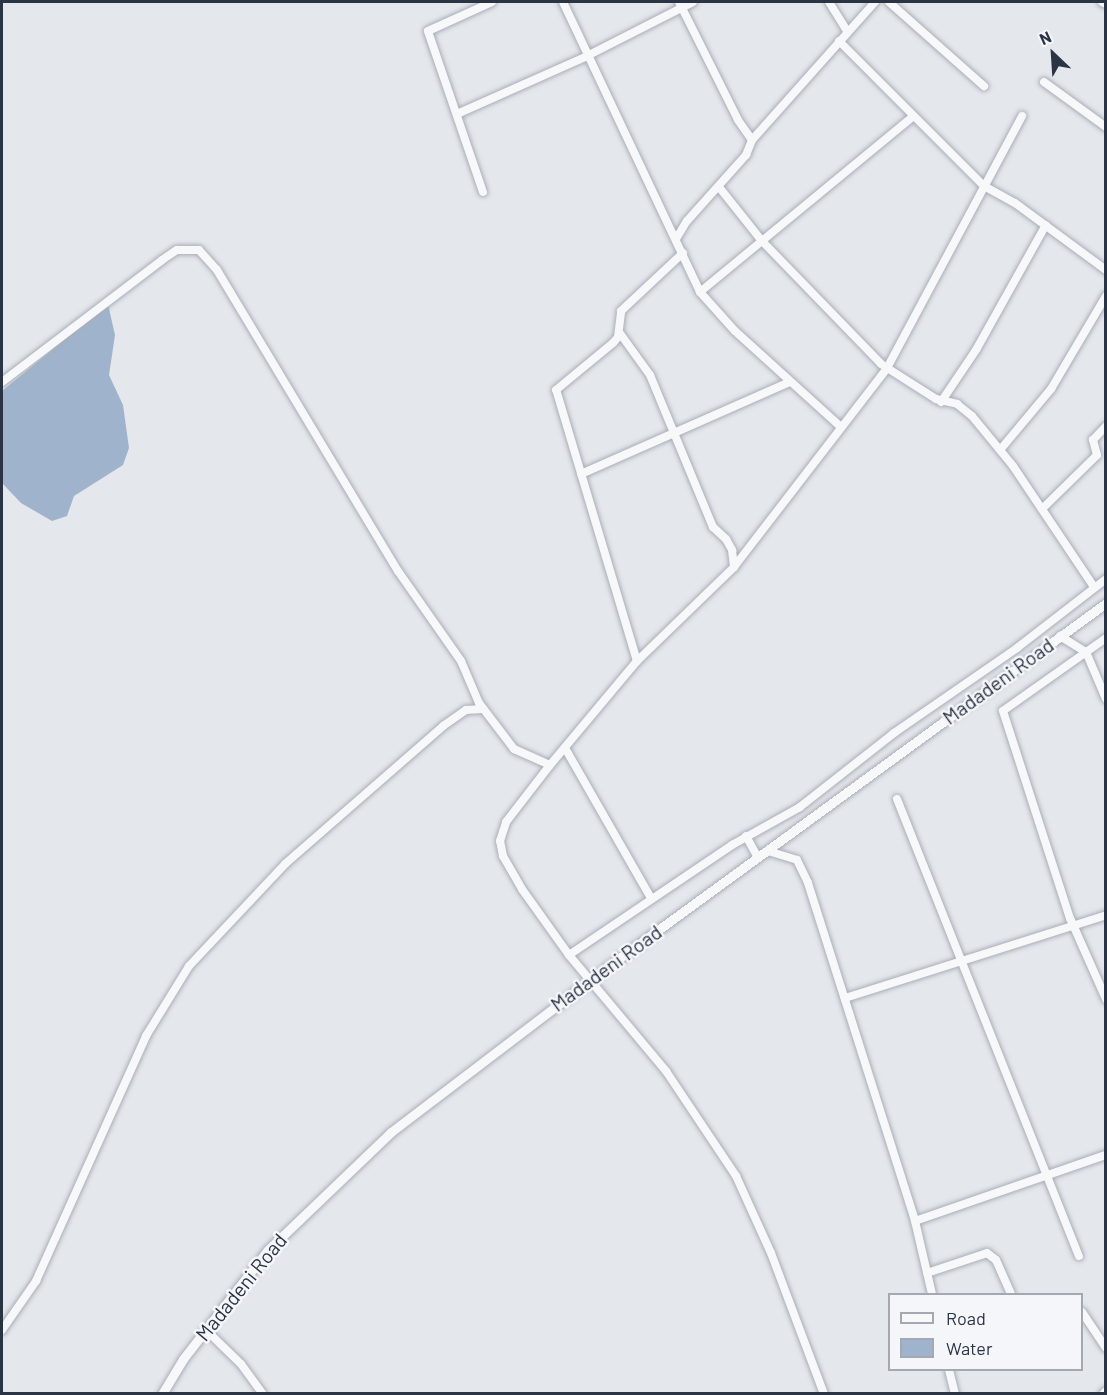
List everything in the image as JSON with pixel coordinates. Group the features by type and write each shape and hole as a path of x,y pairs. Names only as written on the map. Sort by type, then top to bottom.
{"street":[{"path":"483,192 428,31 492,2"},
{"path":"562,2 585,57 683,252 700,292 714,310 841,427"},
{"path":"679,2 738,120 752,140"},
{"path":"457,114 585,57 683,10 693,2"},
{"path":"829,2 847,31"},
{"path":"676,239 687,220 746,155 752,140 875,2"},
{"path":"889,2 984,86"},
{"path":"839,41 912,117 984,186 1046,225 1106,270"},
{"path":"1044,82 1106,127"},
{"path":"824,1394 771,1252 736,1176 666,1071 591,978 569,955 522,890 501,849 506,822 550,765 637,661 734,567 887,368 1022,116"},
{"path":"700,292 912,117"},
{"path":"719,187 762,241 887,368 941,402 963,407 1000,450 1094,587"},
{"path":"941,402 976,350 1046,225"},
{"path":"2,382 162,260 177,250 199,250 218,270 398,571 461,661 483,709 513,749 550,765"},
{"path":"637,661 556,386 613,343 619,332 621,311 683,252"},
{"path":"1000,450 1051,389 1105,297"},
{"path":"619,332 650,375 713,527 726,538 732,550 734,567"},
{"path":"581,474 676,435 790,382"},
{"path":"1042,509 1097,455 1093,440 1106,426"},
{"path":"569,955 746,836 809,801 894,733 1025,642 1106,579"},
{"name":"Madadeni Road","path":"162,1394 206,1330 268,1250 349,1168 436,1095 591,978 1106,603"},
{"path":"1060,636 1086,652 1106,699"},
{"path":"1106,638 1003,711 1074,926 1106,999"},
{"path":"2,1330 36,1281 146,1036 189,966 285,864 443,726 470,708 483,709"},
{"path":"564,748 651,898"},
{"path":"897,799 1079,1256"},
{"path":"746,836 758,858"},
{"path":"768,851 793,858 800,865 845,998 915,1221 932,1293"},
{"path":"845,998 1106,915"},
{"path":"915,1221 1104,1158"},
{"path":"927,1273 987,1253 996,1260 1011,1293"},
{"path":"1083,1314 1106,1348"},
{"path":"206,1330 241,1364 263,1394"},
{"path":"949,1371 955,1394"}],"water":[{"path":"108,304 115,335 109,375 123,405 129,448 123,465 74,496 67,516 52,521 21,503 2,483 2,391"}]}
